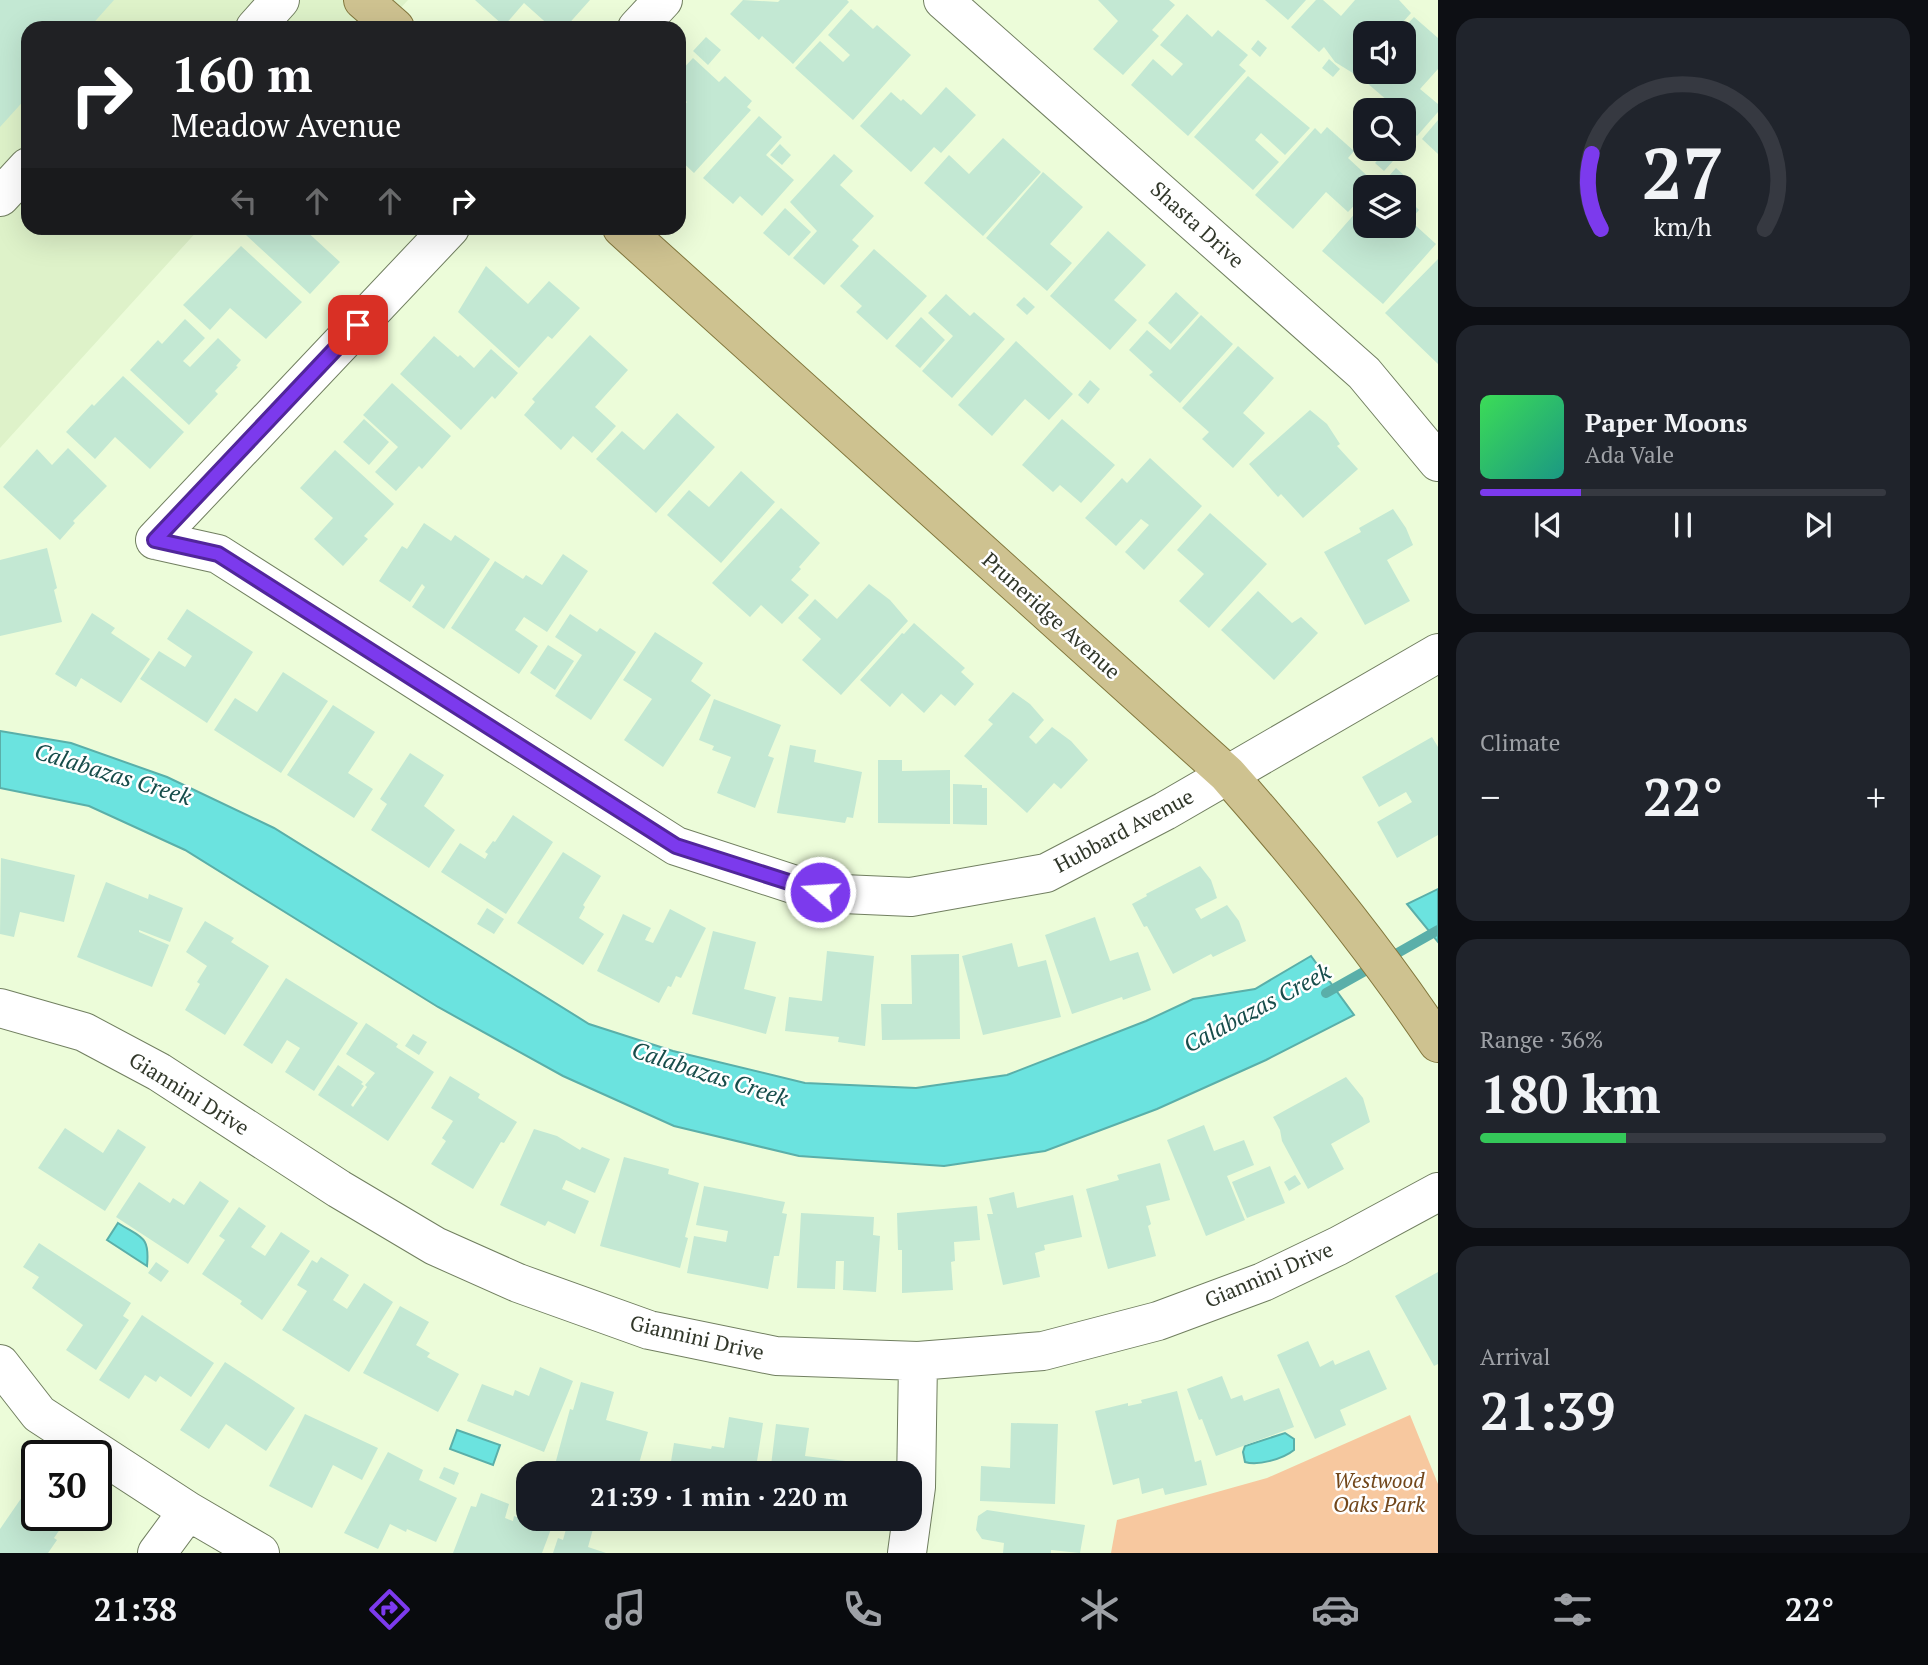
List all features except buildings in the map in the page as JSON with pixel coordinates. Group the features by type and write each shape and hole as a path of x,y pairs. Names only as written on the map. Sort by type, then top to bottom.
{"main road":[{"path":"363,0 387,21"},
{"name":"Pruneridge Avenue","path":"630,235 1227,774 1299,855 1396,981 1438,1043"}],"street":[{"path":"261,21 280,0"},
{"path":"644,21 663,0"},
{"name":"Shasta Drive","path":"943,0 1364,373 1438,463"},
{"path":"0,197 21,174"},
{"name":"Hubbard Avenue","path":"443,235 155,540 218,554 676,846 820,892 911,897 1046,873 1165,811 1438,653"},
{"name":"Giannini Drive","path":"2,1018 84,1032 159,1072 296,1161 435,1246 518,1283 649,1330 776,1356 918,1362 1043,1351 1158,1321 1263,1282 1338,1246 1438,1192"},
{"path":"906,1553 916,1487 918,1362"},
{"path":"0,1364 39,1413 188,1511 260,1553"},
{"path":"157,1553 188,1511"}],"shaded area":[{"path":"0,0 408,0 388,21 21,21 21,235 194,235 0,448"}],"green space":[{"name":"Westwood Oaks Park","path":"1410,1415 1438,1484 1438,1553 1111,1553 1117,1520 1267,1478"}],"water":[{"path":"0,731 71,743 167,777 274,828 589,1024 673,1051 805,1083 916,1088 1007,1075 1146,1021 1193,999 1255,989 1311,956 1354,1015 1266,1060 1157,1109 1045,1151 944,1166 799,1156 674,1126 563,1076 438,1007 185,850 89,806 0,788"},
{"path":"1438,889 1438,942 1407,904"},
{"path":"118,1223 142,1238 147,1248 147,1266 107,1240"},
{"path":"457,1430 500,1445 493,1465 450,1449"},
{"path":"1285,1433 1294,1439 1294,1450 1270,1461 1245,1462 1245,1446"}],"waterway":[{"name":"Calabazas Creek","path":"1387,959 1438,930"},
{"name":"Calabazas Creek","path":"1326,993 1374,966"}],"route":[{"path":"358,325 155,540 218,554 676,846 820,892"}]}
